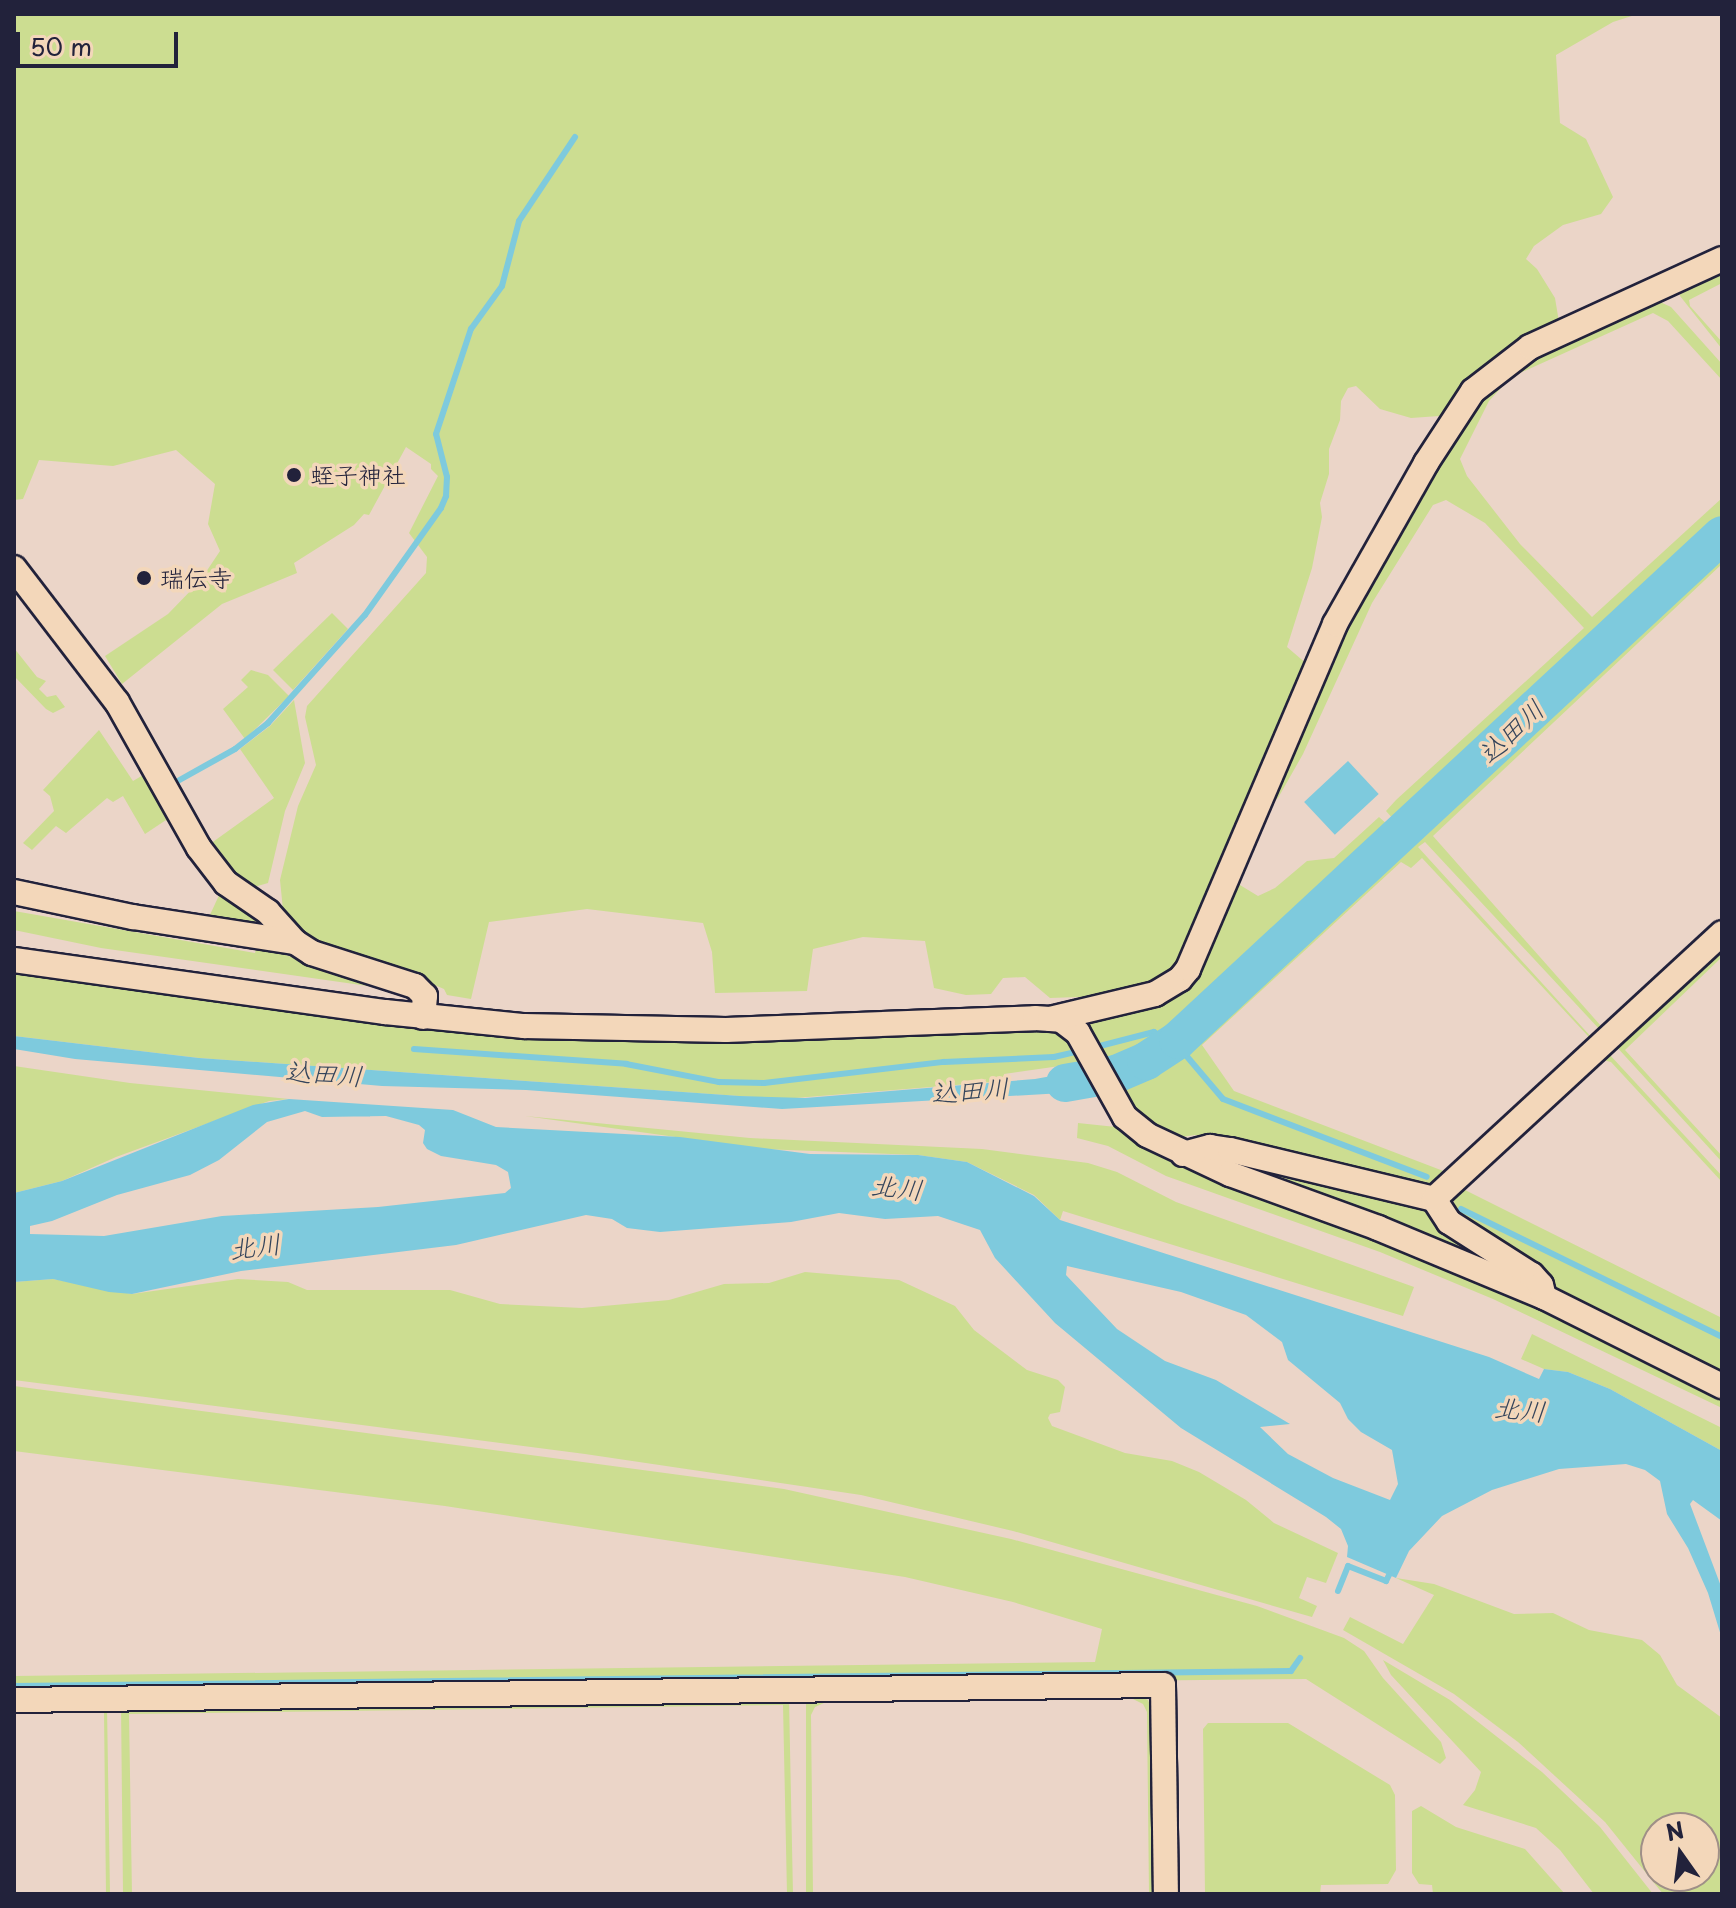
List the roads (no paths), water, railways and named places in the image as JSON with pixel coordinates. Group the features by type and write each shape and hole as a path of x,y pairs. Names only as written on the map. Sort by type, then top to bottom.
{"street":[{"path":"14,960 423,1017 524,1026 651,1030 1050,1019 1155,994 1180,979 1188,969 1207,932 1301,698 1335,624 1426,463 1473,391 1530,347 1722,259"},
{"path":"14,568 117,702 199,848 226,883 268,912 295,942 312,953 415,986 425,996 423,1017"},
{"path":"14,892 133,917 295,942"},
{"path":"1434,1199 1722,933"},
{"path":"1050,1019 1071,1026 1078,1033 1113,1096 1135,1127 1183,1154 1378,1228 1544,1297 1722,1386"},
{"path":"1183,1154 1210,1147 1230,1150 1434,1199 1449,1222 1532,1275 1541,1285 1544,1297"},
{"path":"14,1700 1163,1685 1166,1894"}],"water":[{"path":"1348,761 1379,794 1335,835 1304,802"},
{"path":"14,1036 199,1058 740,1096 805,1098 1035,1079 1085,1070 1097,1091 782,1109 526,1090 382,1086 75,1059 14,1049"},
{"name":"北川","path":"289,1099 453,1110 496,1127 680,1137 810,1154 918,1155 967,1162 1034,1196 1060,1220 1489,1357 1539,1379 1544,1369 1568,1372 1610,1389 1722,1451 1722,1521 1693,1500 1690,1504 1722,1589 1722,1639 1708,1593 1688,1548 1667,1514 1660,1481 1645,1470 1626,1464 1559,1469 1492,1490 1442,1516 1409,1551 1396,1578 1347,1557 1348,1546 1341,1529 1326,1517 1181,1428 1055,1323 995,1258 980,1230 938,1216 885,1219 839,1213 791,1222 660,1232 627,1228 612,1219 586,1215 456,1245 241,1271 132,1294 53,1279 14,1282 14,1193 62,1181 253,1105","holes":["305,1111 322,1117 386,1116 419,1125 425,1130 423,1143 427,1149 441,1156 496,1165 508,1172 511,1188 505,1193 378,1207 222,1216 104,1236 30,1234 30,1226 52,1221 117,1195 190,1175 219,1160 267,1122","1067,1266 1181,1292 1246,1315 1282,1342 1288,1360 1340,1403 1348,1419 1361,1432 1392,1450 1398,1484 1390,1500 1333,1478 1288,1454 1260,1427 1290,1424 1216,1380 1165,1361 1117,1329 1066,1275"]}],"waterway":[{"path":"176,782 235,749 268,723 365,615 441,508 446,496 447,477 436,434 471,329 502,286 519,221 575,137"},
{"name":"込田川","path":"1065,1083 1116,1074 1146,1061 1178,1040 1722,535"},
{"path":"1092,1048 1154,1032 1184,1053 1223,1099 1427,1177"},
{"path":"414,1049 626,1064 719,1082 764,1083 944,1062 1054,1057 1081,1051"},
{"path":"1461,1209 1722,1337"},
{"path":"1338,1591 1348,1566 1386,1581 1389,1575"},
{"path":"14,1686 1291,1671 1300,1658"}],"place":[{"name":"蛭子神社","path":"294,475"},
{"name":"瑞伝寺","path":"144,578"}]}
